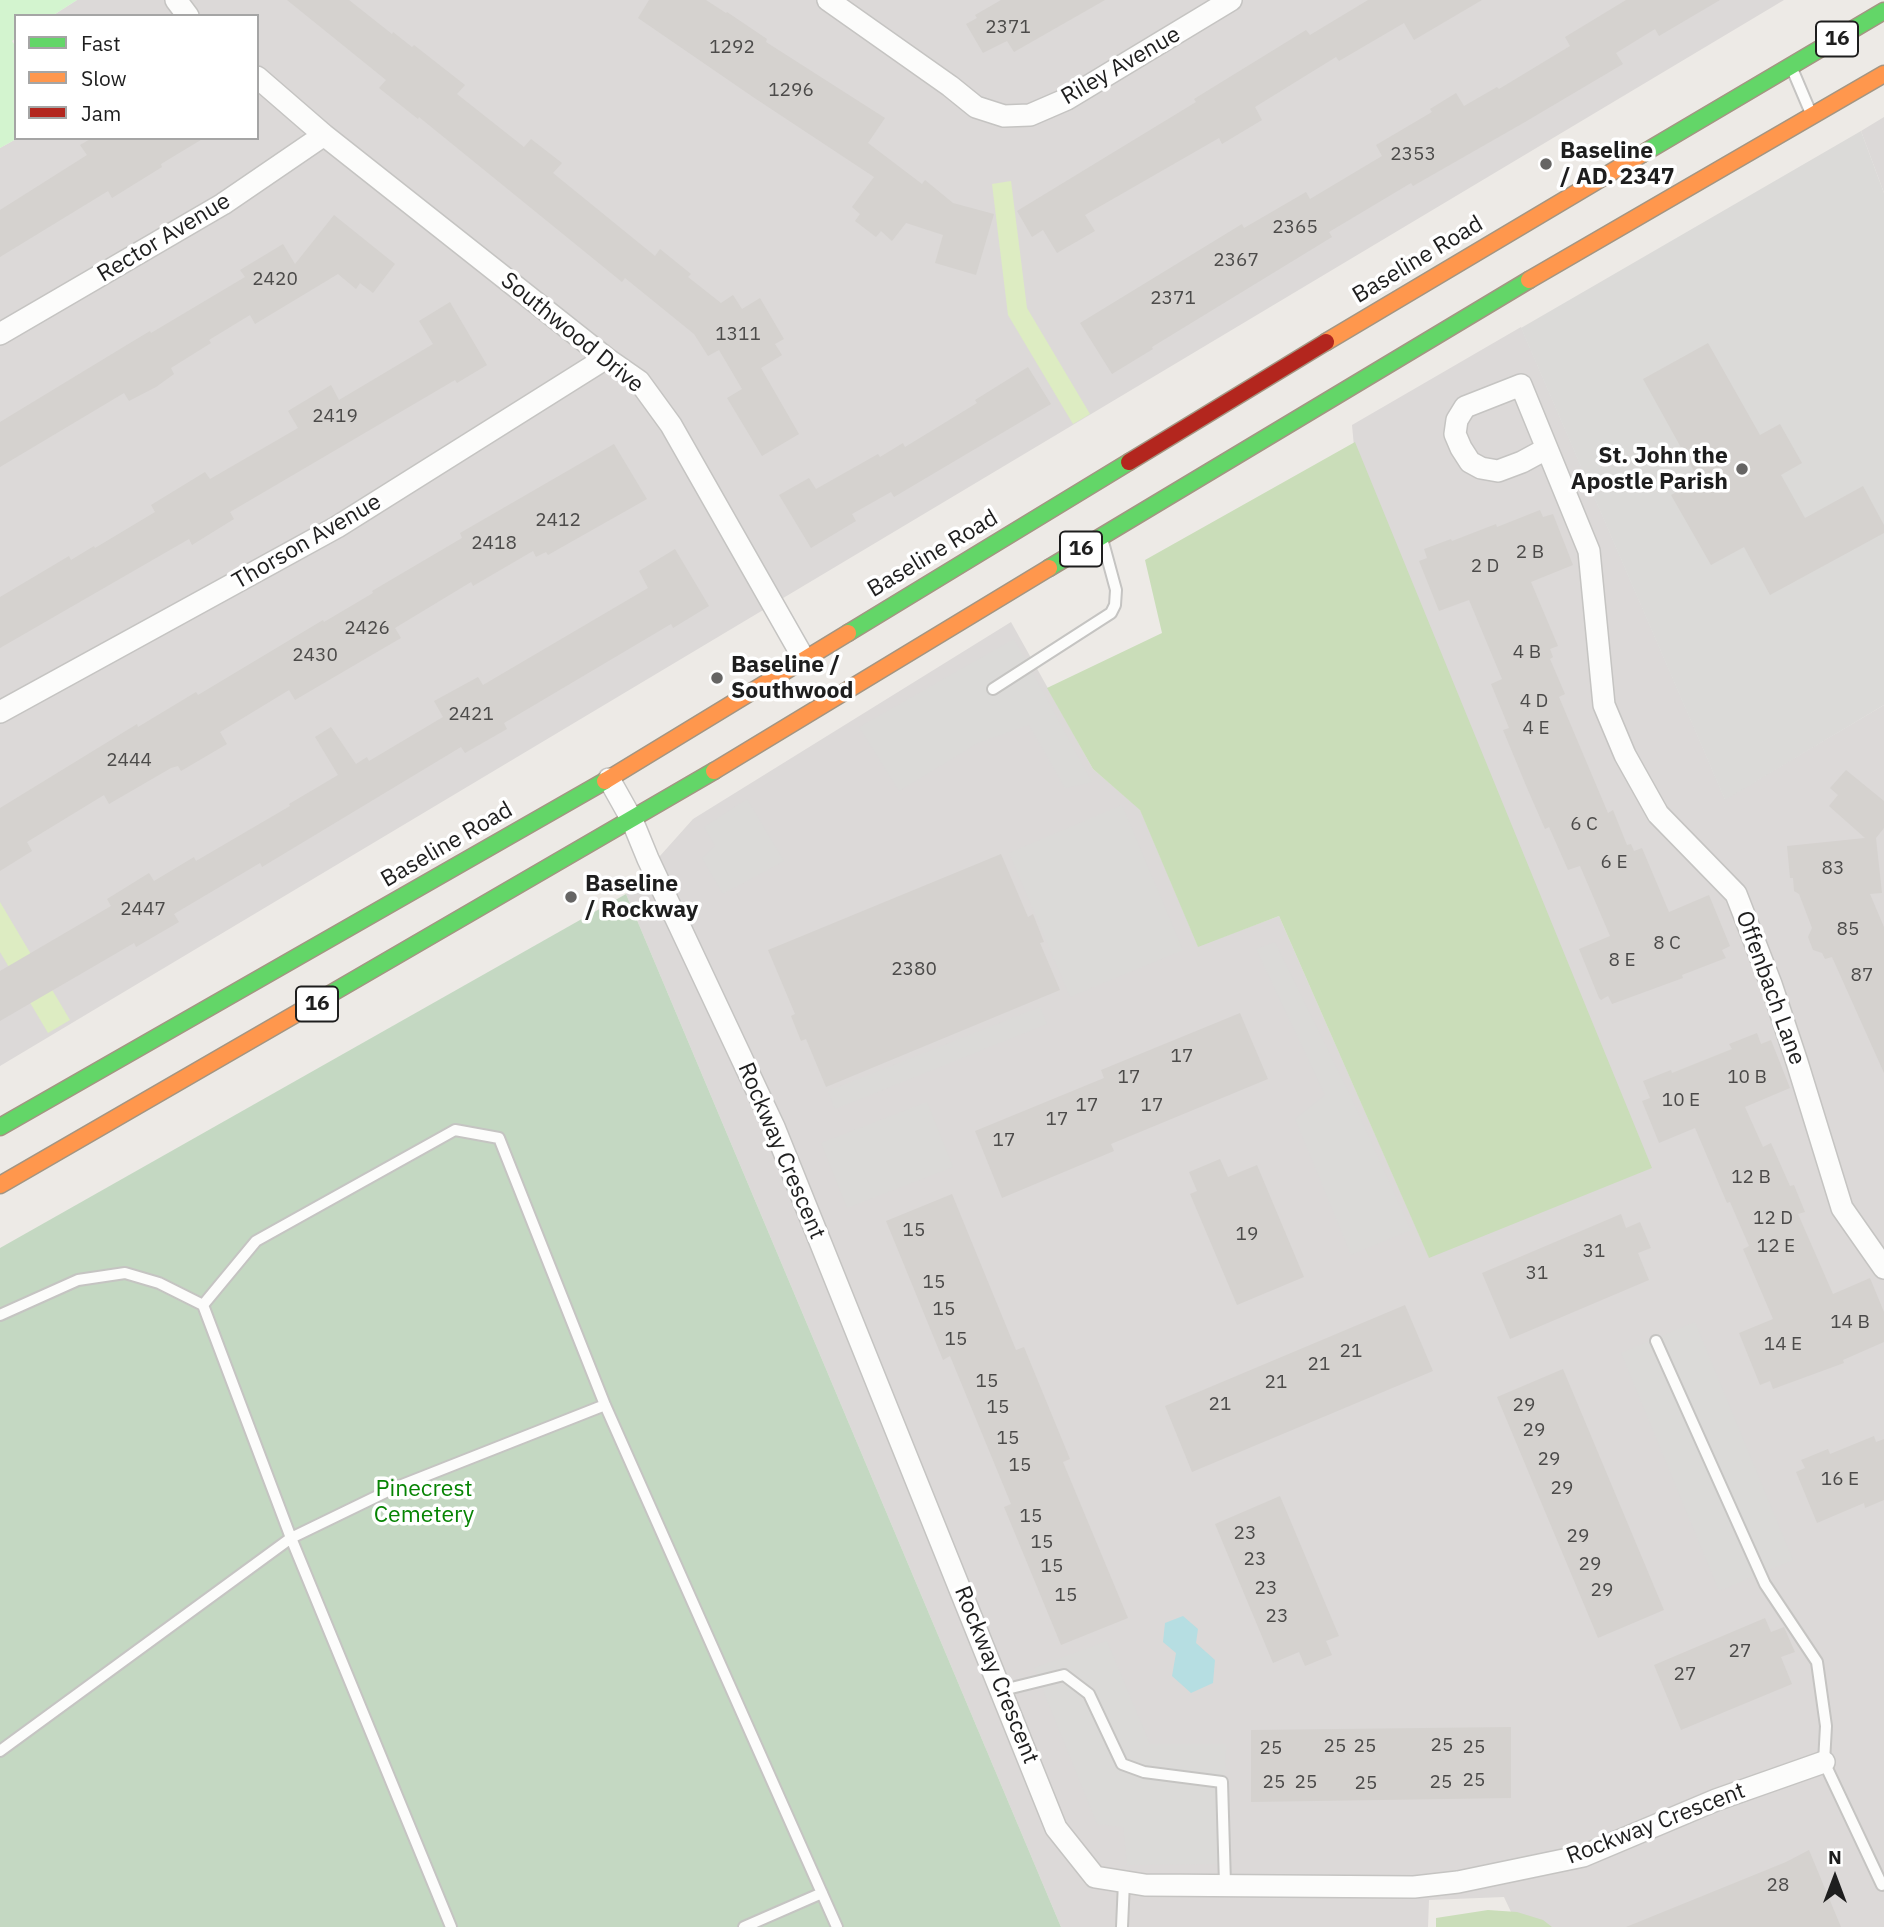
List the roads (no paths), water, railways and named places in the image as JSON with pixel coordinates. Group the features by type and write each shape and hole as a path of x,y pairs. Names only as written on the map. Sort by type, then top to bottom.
{"main road":[{"name":"Baseline Road","path":"0,1127 609,779 1466,257 1884,11"},
{"name":"16","path":"0,1185 632,820 1499,297 1884,74"}],"street":[{"name":"Riley Avenue","path":"828,0 976,107 1004,116 1030,115 1067,99 1231,0"},
{"name":"Southwood Drive","path":"259,79 324,135 606,358 639,381 671,425 804,659"},
{"name":"Rector Avenue","path":"0,334 223,204 324,135"},
{"name":"Thorson Avenue","path":"0,712 337,527 606,358"},
{"name":"Offenbach Lane","path":"1546,450 1522,463 1497,471 1480,468 1470,462 1461,448 1455,434 1457,420 1465,407 1521,384 1589,551 1604,705 1625,755 1658,814 1736,894 1771,984 1842,1208 1884,1268"},
{"name":"Rockway Crescent","path":"609,779 632,820 774,1127 1003,1690 1056,1828 1094,1877 1144,1885 1414,1886 1458,1882 1583,1856 1716,1800 1824,1762"}],"lane":[{"path":"1791,67 1812,117"},
{"path":"993,689 1111,613 1115,605 1116,590 1101,537"},
{"path":"204,1305 256,1241 268,1234 455,1130 499,1138 605,1405 836,1927"},
{"path":"0,1315 78,1280 125,1273 159,1283 204,1305 292,1538 451,1927"},
{"path":"1656,1342 1765,1584 1817,1662 1826,1726 1824,1762 1882,1885"},
{"path":"0,1751 292,1538 391,1489 605,1405"},
{"path":"1003,1690 1064,1675 1089,1694 1122,1764 1144,1772 1222,1782 1225,1884"},
{"path":"1122,1927 1124,1882"},
{"path":"744,1927 822,1894"}],"water":[{"path":"1183,1616 1198,1629 1196,1643 1215,1660 1213,1683 1191,1693 1172,1676 1176,1653 1163,1642 1165,1623"}],"place":[{"name":"Baseline / AD. 2347","path":"1546,164"},
{"name":"St. John the Apostle Parish","path":"1742,469"},
{"name":"Baseline / Southwood","path":"717,678"},
{"name":"Baseline / Rockway","path":"571,897"}],"park label":[{"name":"Pinecrest Cemetery","path":"424,1502"}]}
